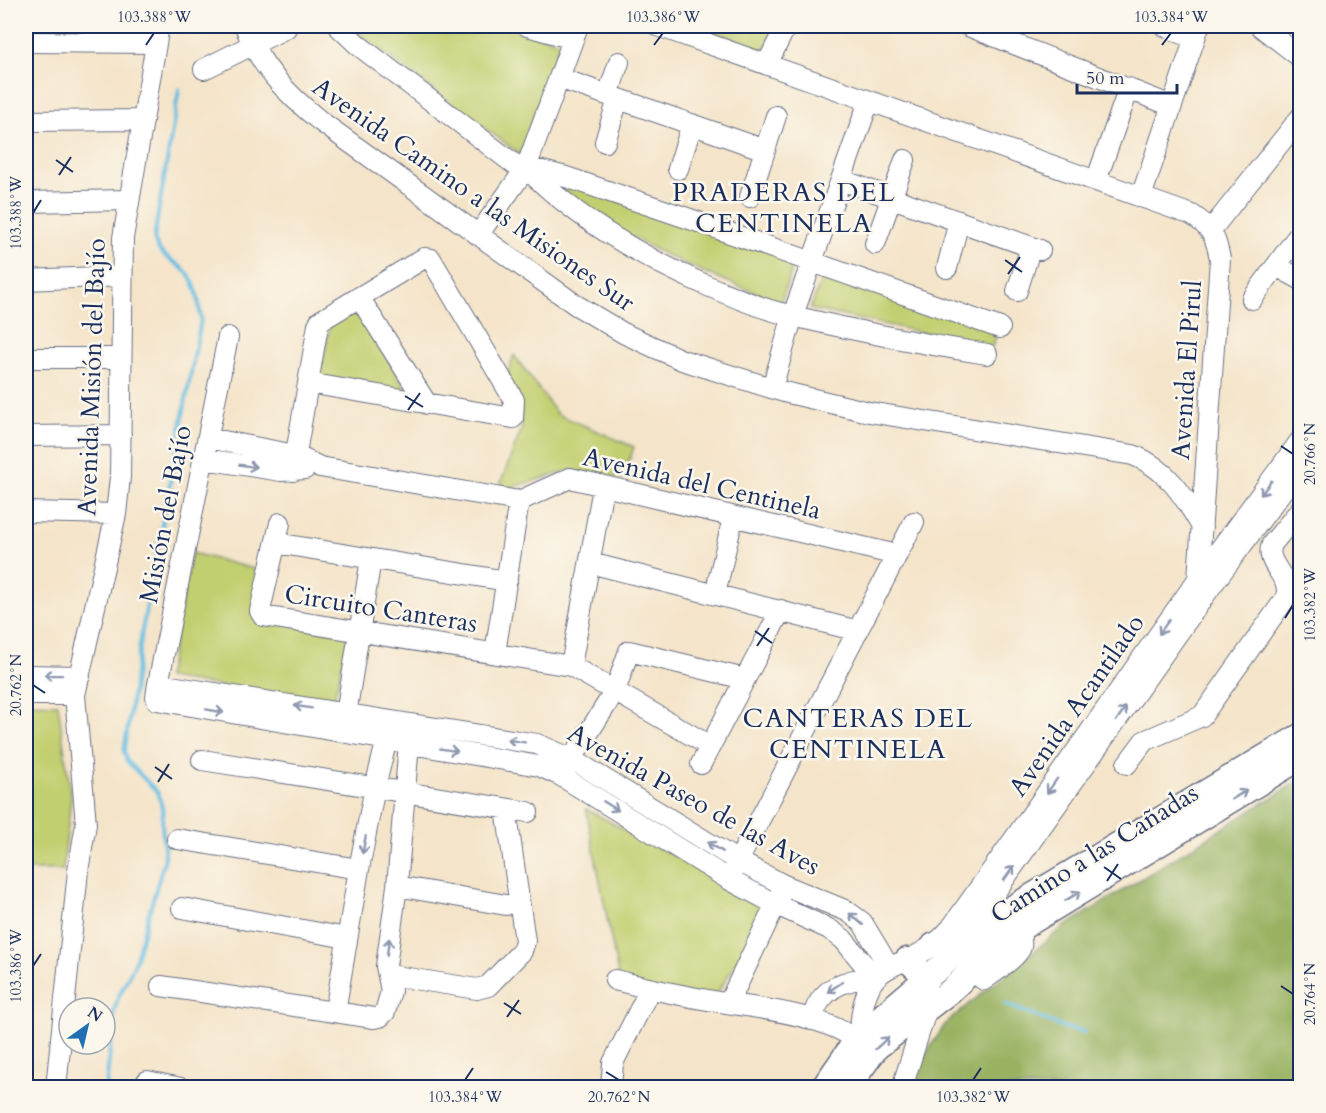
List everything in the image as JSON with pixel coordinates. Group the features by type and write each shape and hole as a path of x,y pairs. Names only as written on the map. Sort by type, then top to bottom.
{"main road":[{"name":"Camino a las Cañadas","path":"822,1088 858,1038 963,948 1141,843 1300,736"},
{"name":"Camino a las Cañadas","path":"1141,843 1300,758"},
{"name":"Camino a las Cañadas","path":"847,1088 877,1047 966,976 1012,921"},
{"path":"934,945 963,948"},
{"path":"890,968 921,972 927,1008"}],"street":[{"name":"Avenida Camino a las Misiones Sur","path":"245,26 273,77 292,98 576,305 626,334 682,360 772,388 870,412 1133,455 1157,467 1167,476 1186,499 1202,527"},
{"path":"338,26 358,45 514,164 566,177 1000,328"},
{"path":"478,235 526,168 576,32 527,26"},
{"path":"767,64 786,26"},
{"path":"968,26 1172,106"},
{"path":"1260,26 1300,57"},
{"path":"668,27 1191,215 1211,230 1300,118"},
{"path":"204,69 286,28"},
{"path":"1141,197 1172,106 1185,30"},
{"path":"26,42 158,34"},
{"name":"Avenida Misión del Bajío","path":"56,1088 78,870 86,824 75,695 116,514 120,477 123,238 158,34"},
{"path":"605,142 619,62"},
{"path":"559,78 765,150"},
{"path":"1096,181 1129,88"},
{"path":"772,388 793,315 869,101"},
{"path":"750,197 776,116"},
{"path":"26,121 142,120"},
{"path":"678,169 692,124"},
{"path":"875,244 905,160"},
{"path":"526,168 552,194 590,222 641,254 738,299 793,315 906,340 987,354"},
{"path":"841,180 1036,249 1017,291"},
{"path":"26,202 128,200"},
{"path":"947,268 959,222"},
{"name":"Avenida El Pirul","path":"1204,583 1202,527 1220,259 1217,240 1211,230"},
{"path":"1252,299 1300,233"},
{"path":"294,463 308,383 320,321 424,258 430,259 514,400 513,418 308,383"},
{"path":"1276,266 1300,279"},
{"path":"26,280 122,276"},
{"path":"359,297 427,404"},
{"name":"Misión del Bajío","path":"158,692 228,338"},
{"path":"26,358 122,358"},
{"path":"26,436 120,435"},
{"path":"208,438 294,463"},
{"name":"Avenida Acantilado","path":"966,976 963,948 974,922 1300,441"},
{"path":"204,459 320,466 519,501"},
{"name":"Avenida Acantilado","path":"812,1020 821,999 832,988 845,981 890,968 943,938 1204,583 1300,467"},
{"name":"Avenida del Centinela","path":"519,501 570,478 897,555"},
{"path":"571,666 603,487"},
{"name":"Circuito Canteras","path":"280,523 260,614 495,653 519,501"},
{"path":"1127,764 1143,741 1202,716 1285,598 1288,592 1287,585 1270,557 1269,551 1272,544 1300,510"},
{"path":"26,512 116,514"},
{"path":"715,594 733,518"},
{"path":"728,879 914,522"},
{"name":"Circuito Canteras","path":"276,543 507,581"},
{"path":"346,714 371,559"},
{"path":"590,563 858,631"},
{"path":"701,764 782,610"},
{"path":"561,776 615,691 629,651 745,679"},
{"path":"495,653 571,666 710,746"},
{"path":"26,675 80,676"},
{"name":"Avenida Paseo de las Aves","path":"158,692 346,714 399,733 537,744 572,759 738,861 784,885 847,911 862,922 890,968"},
{"name":"Avenida Paseo de las Aves","path":"158,692 399,733 525,762 561,776 728,879 829,930 890,968"},
{"path":"26,695 75,695"},
{"path":"335,1012 375,787 399,733"},
{"path":"161,986 374,1018 380,1017 385,1012 391,991 386,966 397,886 405,793 399,733"},
{"path":"202,760 528,812"},
{"path":"389,975 477,989 488,986 522,951 525,941 506,809"},
{"path":"659,836 670,819"},
{"path":"177,838 359,869"},
{"path":"732,996 777,905 784,885"},
{"path":"397,886 506,905"},
{"path":"182,908 347,938"},
{"path":"615,980 650,989 812,1020 836,1027 858,1038 864,1000 890,968"},
{"path":"611,1088 613,1063 650,989"},
{"path":"903,1084 927,1008"},
{"path":"147,1081 181,1088"}],"green space":[{"path":"352,26 510,26 560,42 520,154 364,38"},
{"path":"695,26 776,26 764,50"},
{"path":"549,178 795,260 781,302 689,265 629,236 574,199"},
{"path":"825,271 999,328 992,347 810,309"},
{"path":"357,306 409,395 319,380 332,316"},
{"path":"514,355 557,414 634,447 623,478 569,471 506,489 501,482 522,428 520,401 505,380"},
{"path":"192,553 262,571 256,618 349,635 333,703 167,678"},
{"path":"26,703 58,704 71,797 63,870 26,870"},
{"path":"1300,780 1300,1087 922,1088 911,1076 946,1023 1062,928"},
{"path":"586,809 770,907 714,999 620,985"}],"waterway":[{"path":"106,1088 114,1011 134,965 165,858 163,811 158,793 127,761 124,752 142,631 201,320 194,284 183,269 164,255 156,245 154,238 179,89"},
{"path":"1005,1004 1063,1027 1084,1032"}],"district":[{"name":"PRADERAS DEL CENTINELA","path":"784,208"},
{"name":"CANTERAS DEL CENTINELA","path":"858,734"}]}
